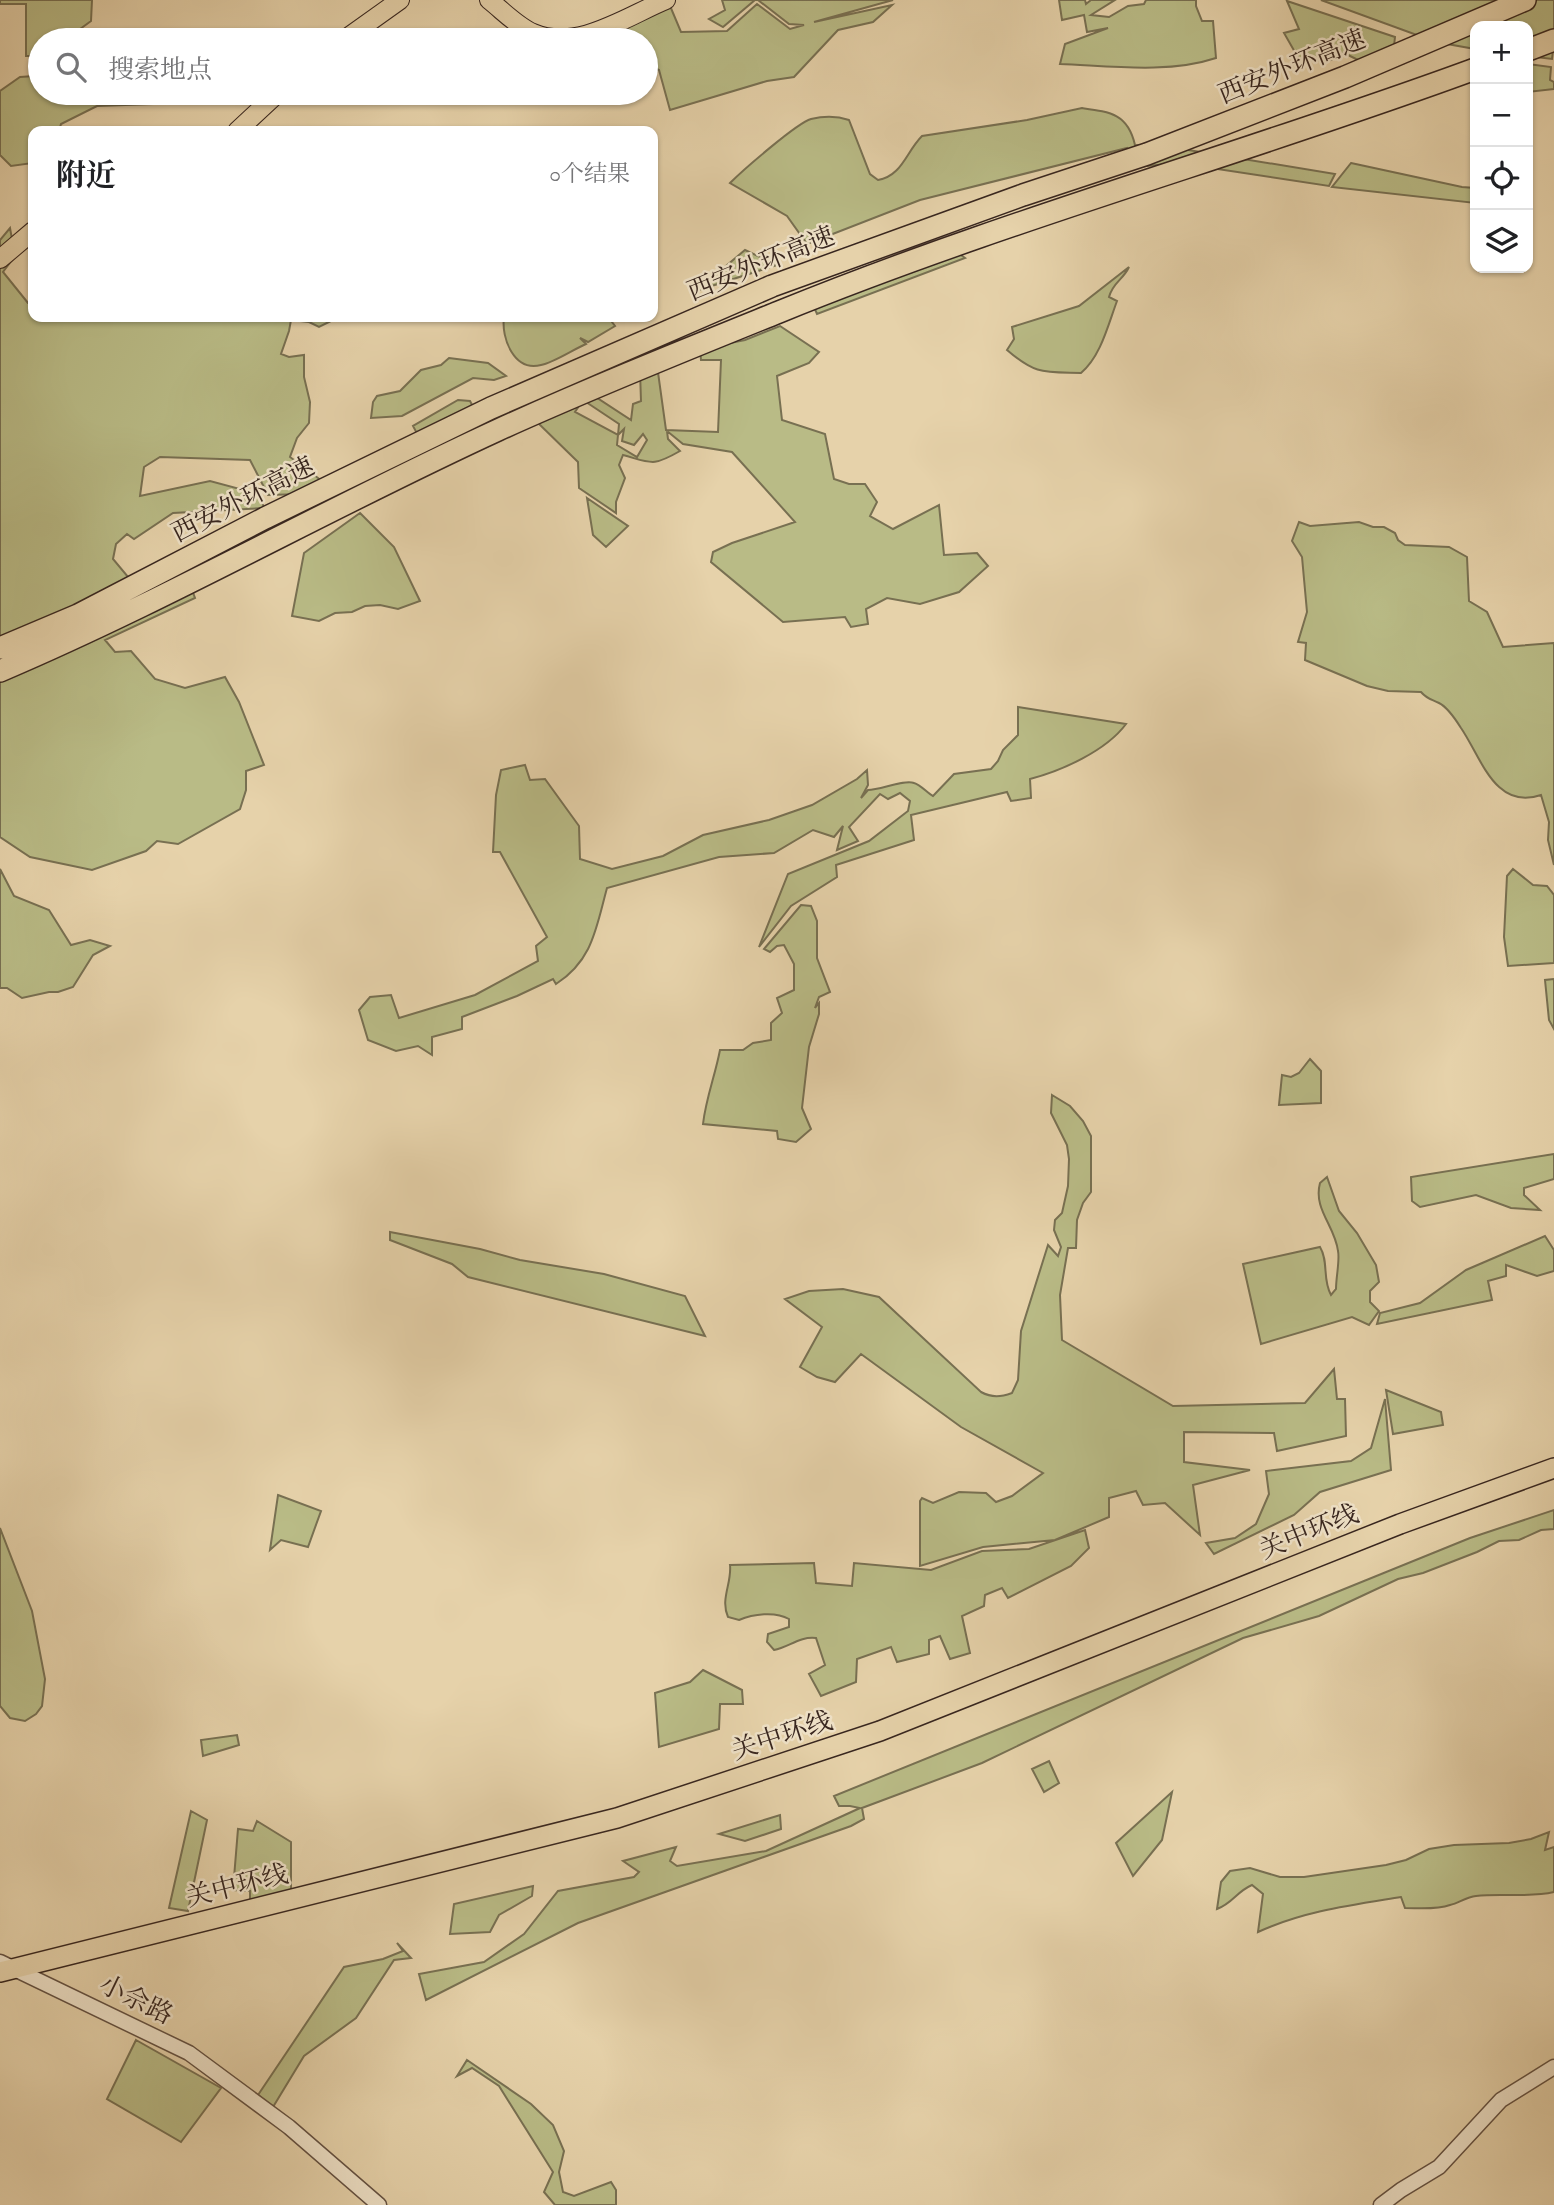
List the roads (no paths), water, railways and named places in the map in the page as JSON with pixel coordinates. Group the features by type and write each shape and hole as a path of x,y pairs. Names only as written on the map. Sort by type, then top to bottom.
{"highway":[{"name":"西安外环高速","path":"0,671 265,518 491,408 800,276 1023,195 1147,154 1345,78 1525,0"},
{"path":"1533,48 1554,40"},
{"name":"西安外环高速","path":"0,648 83,624 276,539 498,430 782,311 1027,220 1362,111 1470,71"},
{"name":"关中环线","path":"8,1971 617,1818 880,1731 1400,1524 1554,1468"},
{"name":"关中环线","path":"8,1971 632,1821 883,1738 1402,1532 1554,1477"}],"main road":[{"path":"361,28 400,0"},
{"path":"489,0 524,28"},
{"path":"605,28 666,0"},
{"path":"242,126 265,105"},
{"path":"0,259 28,235"}],"street":[{"name":"小佘路","path":"8,1971 189,2053 286,2125 379,2205"},
{"path":"1381,2205 1439,2167 1501,2099 1554,2067"}]}
